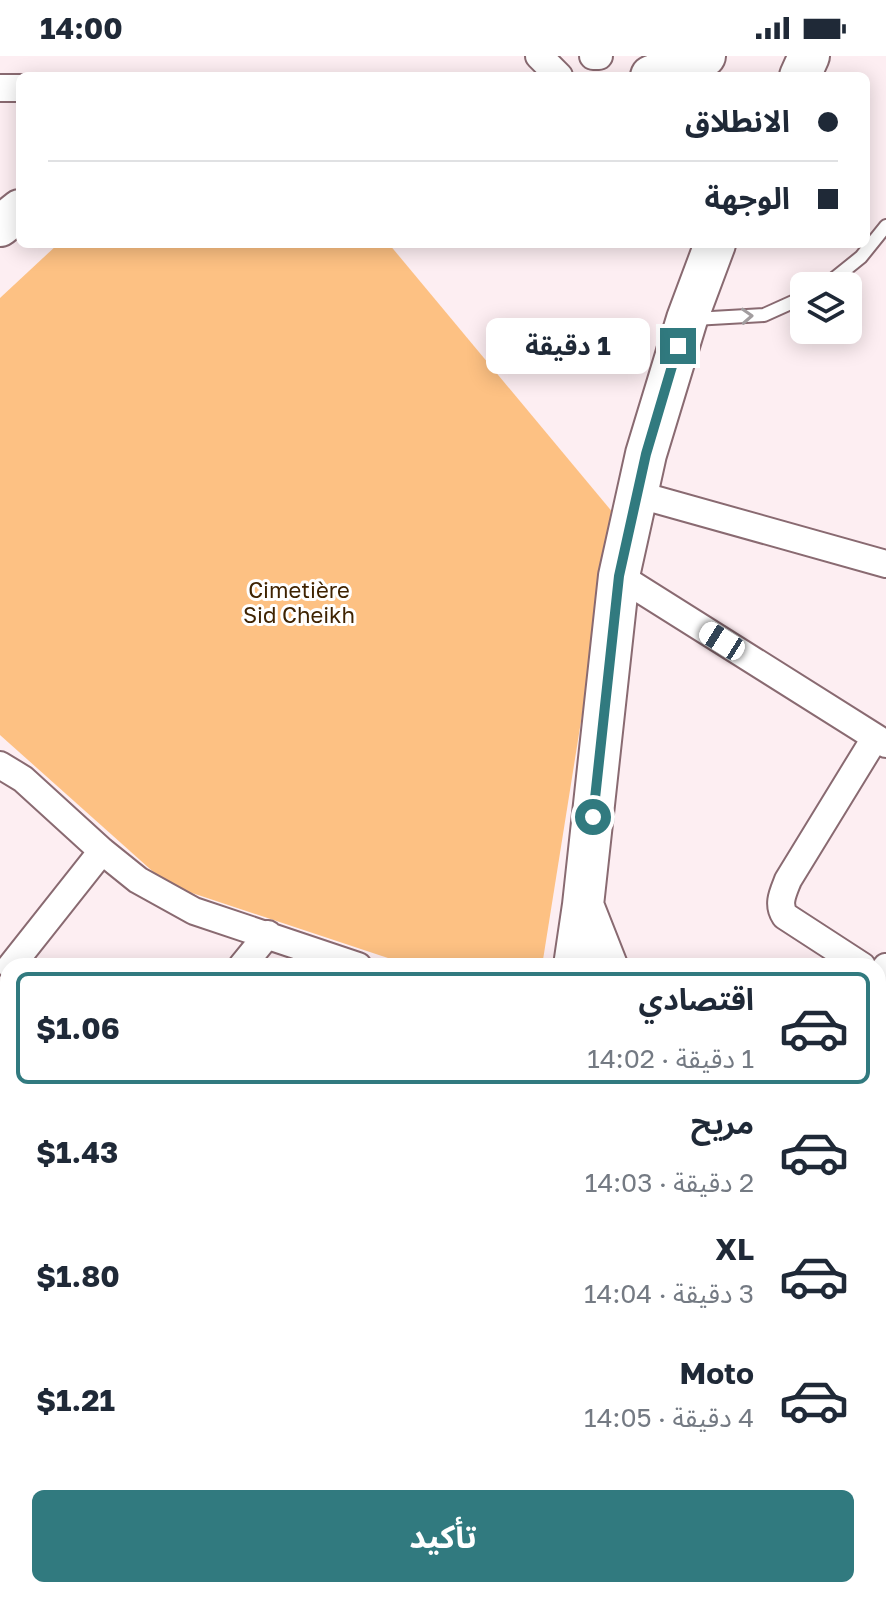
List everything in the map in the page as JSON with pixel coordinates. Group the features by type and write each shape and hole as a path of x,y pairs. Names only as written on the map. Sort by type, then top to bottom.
{"main road":[{"path":"662,72 705,56"},
{"path":"0,226 16,213"},
{"path":"687,319 692,248"},
{"path":"575,958 619,576 646,454 687,319 714,248"},
{"path":"583,905 604,958"}],"street":[{"path":"539,56 555,72"},
{"path":"636,494 886,564"},
{"path":"619,576 881,741 788,880 781,898 781,910 785,916 850,958"},
{"path":"0,765 23,779 138,880 194,911 336,958"},
{"path":"18,958 102,851"},
{"path":"248,958 268,934"}],"lane":[{"path":"870,246 886,226"},
{"path":"842,272 868,248"},
{"path":"687,319 764,315 790,303"}],"green space":[{"name":"Cimetière Sid Cheikh","path":"54,248 392,248 614,514 543,958 388,958 168,885 0,735 0,298"}],"route":[{"path":"593,817 619,576 646,454 678,346"}]}
